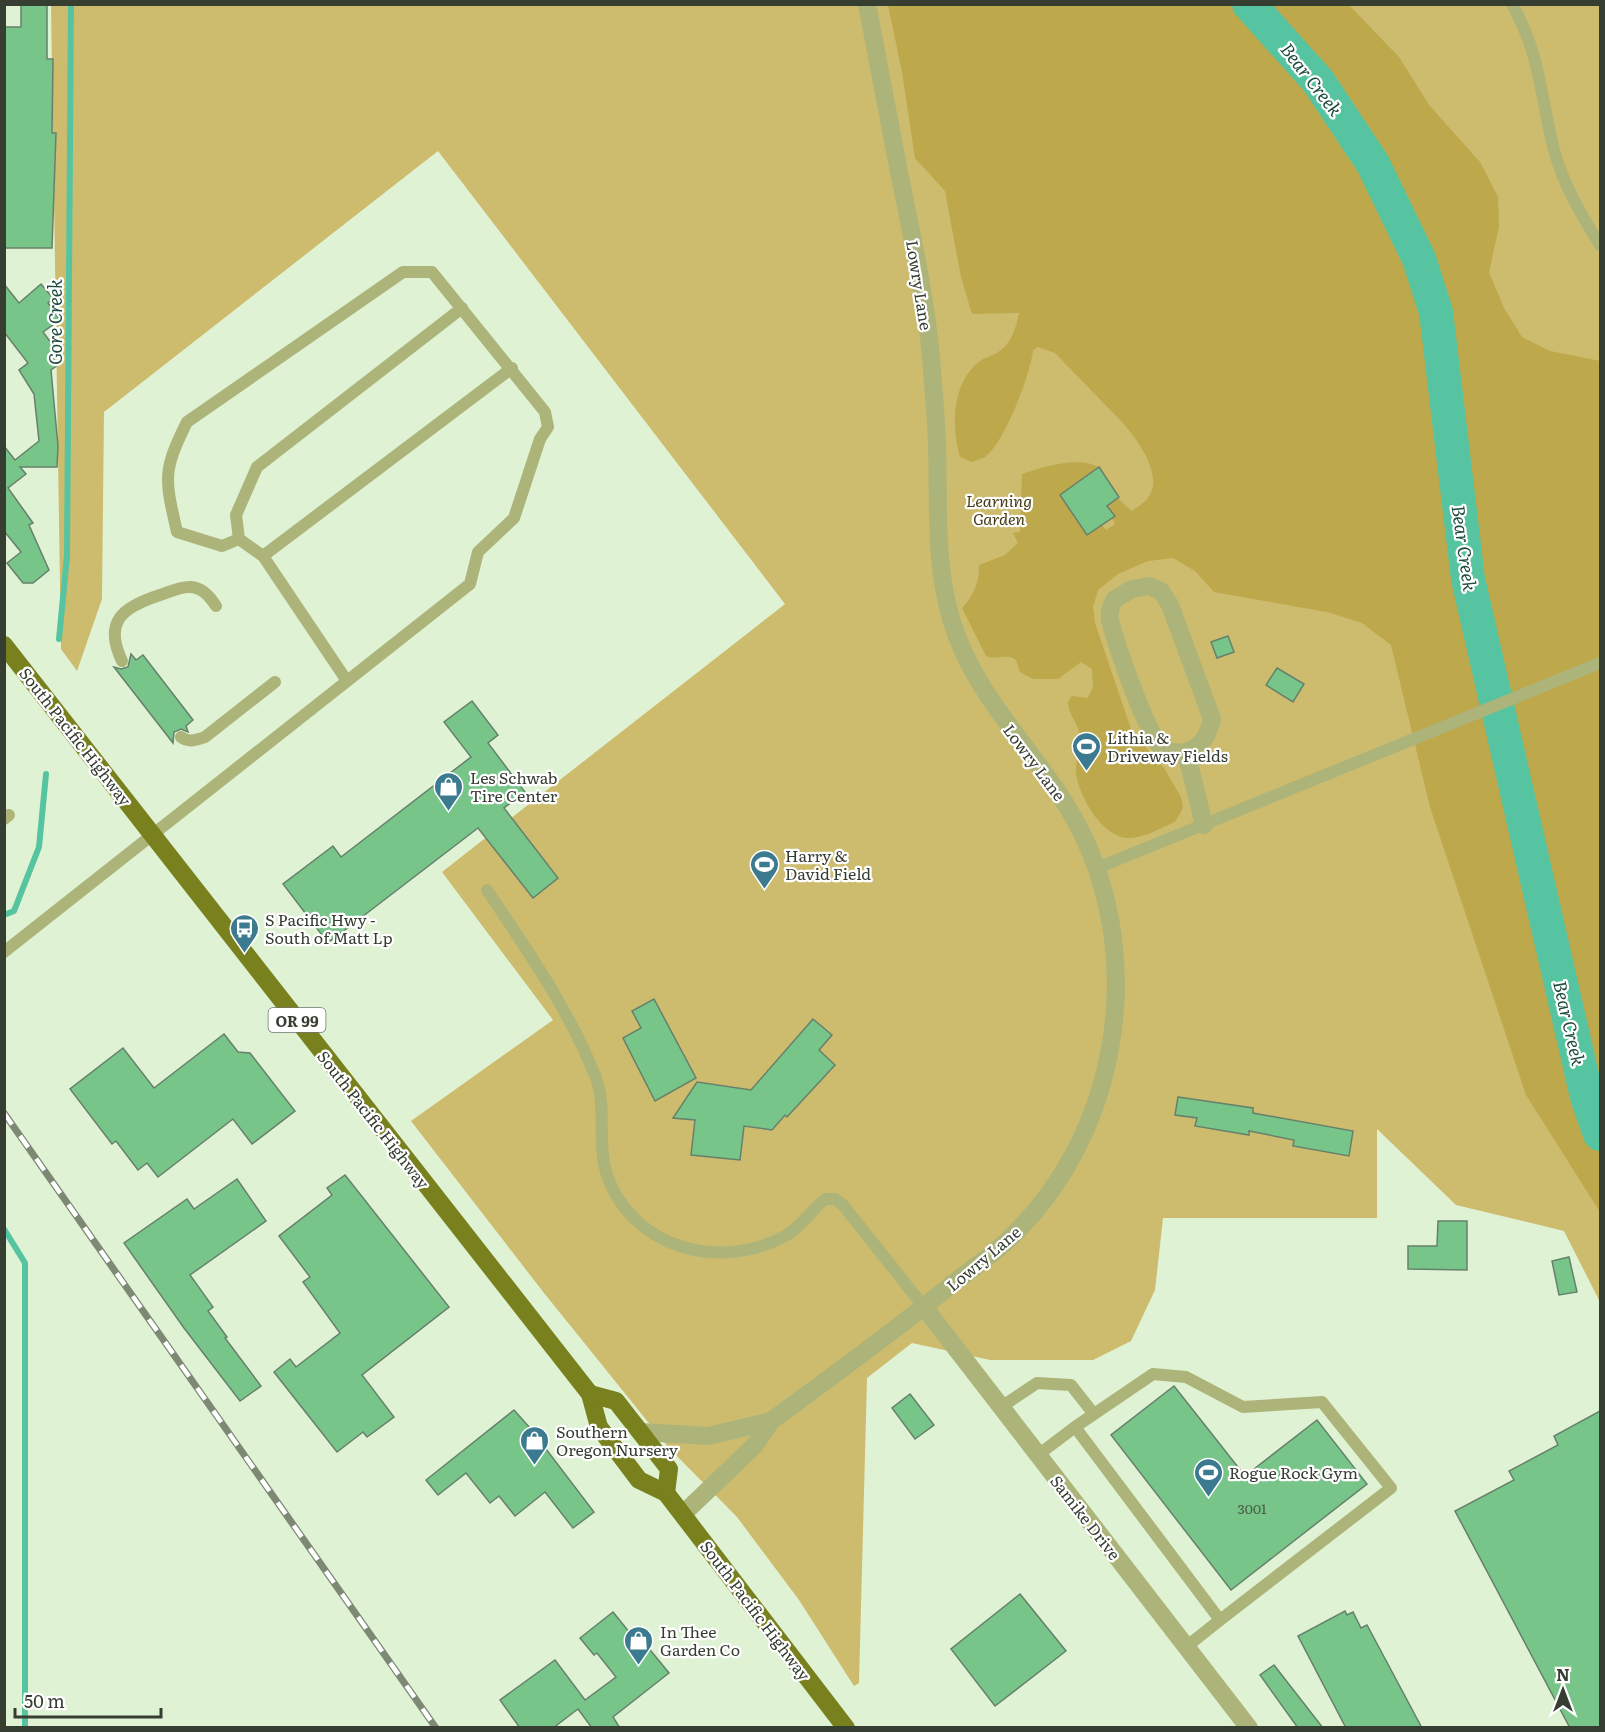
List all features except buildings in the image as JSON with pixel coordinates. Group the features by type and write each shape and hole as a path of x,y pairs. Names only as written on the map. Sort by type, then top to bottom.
{"main road":[{"name":"South Pacific Highway","path":"4,645 590,1394 599,1427 639,1480 666,1493 846,1728"},
{"path":"590,1394 616,1401 641,1432 669,1469 666,1493"}],"street":[{"name":"Lowry Lane","path":"683,1514 755,1445 771,1421 924,1308 1009,1239 1036,1210 1060,1174 1089,1122 1111,1047 1117,984 1108,900 1097,868 1063,796 991,704 961,649 951,621 939,564 937,444 930,352 909,222 867,4"},
{"path":"1139,586 1155,588 1161,591 1166,598 1212,719 1208,734 1200,745 1186,752 1171,752 1161,747 1148,728 1110,621 1115,598 1139,586"},
{"path":"1186,752 1204,825"},
{"name":"Samike Drive","path":"924,1308 1249,1728"},
{"name":"Lowry Lane","path":"641,1432 708,1436 771,1421"}],"lane":[{"path":"1512,4 1528,35 1539,69 1555,153 1584,220 1600,246"},
{"path":"4,952 470,584 478,552 514,518 540,439 548,428 545,412 512,368 432,272 402,272 187,422 172,453 166,483 177,532 222,546 239,539"},
{"path":"347,681 263,556 239,539 236,515 257,466 462,308"},
{"path":"263,556 512,368"},
{"path":"122,661 116,649 114,628 125,611 154,597 192,587 202,590 216,606"},
{"path":"1097,868 1600,663"},
{"path":"181,737 186,741 195,741 205,737 275,682"},
{"path":"487,890 553,992 595,1077 602,1100 601,1150 605,1166 616,1195 638,1224 659,1238 681,1247 702,1252 734,1252 765,1244 787,1235 825,1199 835,1199 843,1204 924,1308"},
{"path":"1038,1455 1093,1413 1153,1374 1186,1377 1243,1407 1322,1402 1391,1488 1186,1647"},
{"path":"1001,1407 1037,1383 1071,1385 1093,1413"},
{"path":"1075,1426 1220,1620"}],"green space":[{"name":"Lithia & Driveway Fields","path":"51,5 1600,5 1600,1302 1564,1231 1456,1205 1377,1129 1377,1218 1163,1218 1155,1290 1131,1341 1093,1360 990,1360 912,1343 867,1378 859,1683 854,1686 799,1600 737,1517 669,1448 544,1293 411,1121 553,1020 442,872 785,604 438,151 104,412 102,599 77,671 61,649"}],"shaded area":[{"path":"888,5 1349,5 1399,57 1429,105 1480,162 1498,197 1499,227 1489,272 1504,308 1522,337 1550,351 1600,361 1600,1212 1526,1095 1430,807 1391,645 1362,623 1327,612 1214,592 1195,571 1173,558 1148,561 1118,574 1098,590 1093,607 1095,623 1132,732 1164,768 1181,797 1183,808 1175,822 1133,838 1117,836 1100,823 1087,803 1078,782 1076,768 1080,736 1068,702 1072,696 1088,698 1093,687 1092,669 1081,662 1058,679 1033,679 1020,672 1016,660 1012,658 986,656 962,608 975,588 979,565 1005,555 1018,543 1013,533 1020,532 1022,474 1050,466 1080,462 1099,467 1060,495 1087,534 1102,525 1106,530 1115,524 1112,518 1115,516 1106,504 1117,498 1132,511 1142,504 1152,490 1153,480 1142,448 1122,422 1055,353 1038,347 1033,350 1027,375 1008,423 992,450 985,457 972,462 960,457 955,432 959,392 964,380 980,361 993,355 1008,343 1014,332 1019,313 972,314 961,277 945,191 915,158 902,72"}],"waterway":[{"name":"Gore Creek","path":"59,639 67,556 71,4"},
{"name":"Bear Creek","path":"1249,4 1318,81 1373,164 1419,259 1436,312 1468,579 1587,1097 1600,1134"},
{"name":"Gore Creek","path":"4,915 14,911 39,847 46,774"},
{"name":"Gore Creek","path":"4,1229 25,1263 25,1728"}],"railway":[{"path":"4,1113 436,1728"}],"place":[{"name":"Lithia & Driveway Fields","path":"1086,772"},
{"name":"Les Schwab Tire Center","path":"449,812"},
{"name":"Harry & David Field","path":"764,890"},
{"name":"S Pacific Hwy - South of Matt Lp","path":"244,954"},
{"name":"Southern Oregon Nursery","path":"535,1466"},
{"name":"Rogue Rock Gym","path":"1208,1498"},
{"name":"In Thee Garden Co","path":"639,1666"}],"park label":[{"name":"Learning Garden","path":"999,509"}]}
